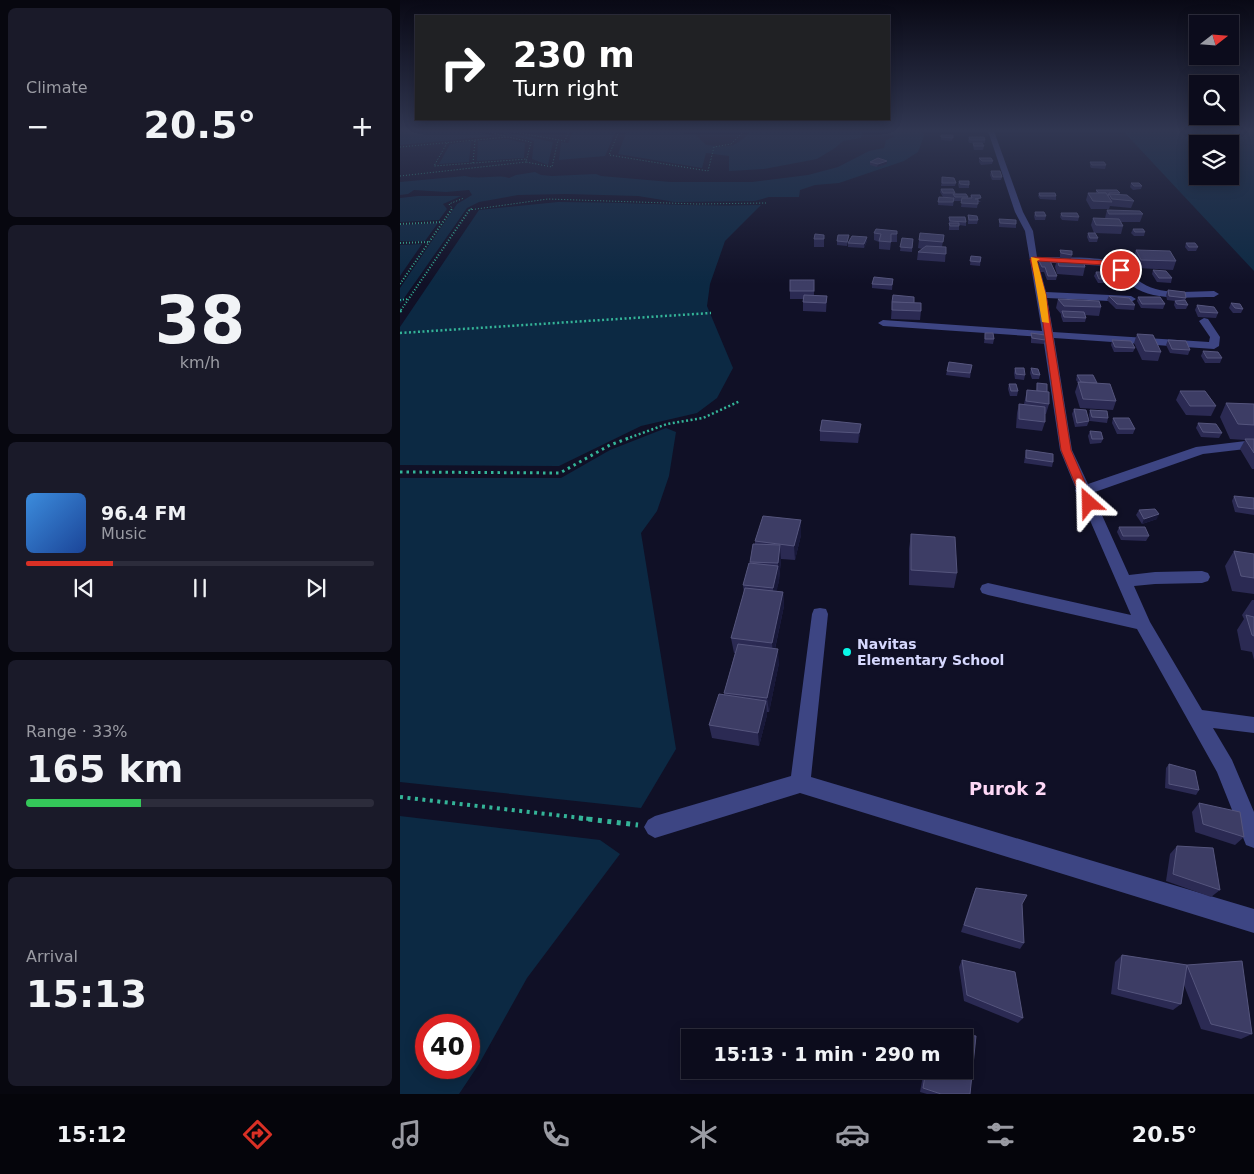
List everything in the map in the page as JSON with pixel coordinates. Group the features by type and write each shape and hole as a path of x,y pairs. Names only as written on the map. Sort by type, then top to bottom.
{"street":[{"path":"1009,182 1019,212 1029,231 1033,259 1042,295 1066,450 1082,491 1143,624 1225,767 1254,836"},
{"path":"1033,259 1107,263 1121,270 1139,287 1153,292 1214,294"},
{"path":"1042,295 1131,299"},
{"path":"883,323 1214,346 1215,337 1204,321"},
{"path":"1082,491 1201,450 1254,444"},
{"path":"1123,582 1155,578 1202,577"},
{"path":"988,589 1143,624"},
{"path":"800,783 820,614"},
{"path":"1196,717 1254,725"},
{"path":"655,827 800,783 1254,921"}],"path":[{"path":"400,284 452,208 449,204 464,198"},
{"path":"400,312 470,209 548,199 634,200 697,204 766,202"},
{"path":"400,224 443,222"},
{"path":"400,242 429,242"},
{"path":"400,300 409,299"},
{"path":"400,333 711,313"},
{"path":"400,472 560,473 610,445 666,424 703,418 740,401"},
{"path":"400,797 655,827"}],"water":[{"path":"400,182 842,182 815,185 800,190 799,197 769,197 755,201 675,202 638,196 566,194 518,195 479,202 467,208 400,304 400,288 457,204 472,195 469,190 446,192 414,190 408,194 400,195"},
{"path":"1171,182 1189,182 1189,185 1239,185 1239,182 1254,182 1254,271"},
{"path":"461,196 443,204 447,209 439,220 400,222 400,198"},
{"path":"558,202 761,205 725,241 710,284 707,306 733,368 717,398 697,413 641,426 559,466 400,465 400,327 479,210"},
{"path":"438,223 425,241 400,241 400,225"},
{"path":"422,244 400,276 400,245"},
{"path":"666,428 676,432 669,476 657,511 641,533 676,749 641,808 400,782 400,478 561,478 610,450"},
{"path":"400,816 600,840 620,854 527,978 480,1062 480,1014 415,1014 415,1079 469,1079 459,1094 400,1094"}],"building":[{"path":"959,182 969,182 969,185 960,184"},
{"path":"1131,183 1139,183 1142,186 1134,186"},
{"path":"941,189 953,189 955,193 943,193"},
{"path":"1096,190 1117,190 1120,193 1109,193 1108,196 1106,193 1099,193"},
{"path":"1039,193 1055,193 1056,196 1040,196"},
{"path":"1088,193 1106,193 1112,202 1093,201"},
{"path":"953,194 966,194 968,197 955,197"},
{"path":"1109,194 1127,195 1134,201 1112,199"},
{"path":"971,195 980,195 981,198 975,199 978,199 978,204 961,203 962,198 972,198"},
{"path":"939,197 954,198 953,202 938,202"},
{"path":"1107,210 1140,211 1143,214 1109,214"},
{"path":"1035,212 1044,212 1046,216 1036,216"},
{"path":"1061,213 1077,213 1079,217 1062,216"},
{"path":"968,215 977,216 978,220 969,220"},
{"path":"949,217 965,217 966,222 950,221"},
{"path":"1093,218 1119,219 1123,226 1096,225"},
{"path":"999,219 1016,220 1016,224 1000,223"},
{"path":"949,223 959,223 959,226 950,226"},
{"path":"876,229 897,231 897,234 891,234 891,242 879,241 881,234 874,233"},
{"path":"1133,229 1143,229 1145,232 1135,232"},
{"path":"920,233 944,235 943,242 919,240"},
{"path":"1088,233 1095,233 1098,238 1090,238"},
{"path":"815,234 824,235 824,239 814,239"},
{"path":"838,235 849,235 847,242 837,241"},
{"path":"852,236 867,237 864,244 848,243"},
{"path":"902,238 913,239 912,248 900,247"},
{"path":"1186,243 1195,243 1198,247 1189,247"},
{"path":"926,246 946,247 946,254 918,252"},
{"path":"1060,250 1072,251 1072,255 1061,253"},
{"path":"1136,250 1170,251 1176,261 1141,260"},
{"path":"971,256 981,257 980,262 970,261"},
{"path":"1125,258 1132,258 1134,263 1127,262"},
{"path":"1057,259 1083,261 1085,267 1059,266"},
{"path":"1039,261 1050,261 1057,276 1048,276 1045,267 1042,267"},
{"path":"1153,270 1166,271 1172,278 1159,278"},
{"path":"1096,272 1109,272 1113,279 1099,279"},
{"path":"874,277 893,279 892,285 872,284"},
{"path":"790,280 814,280 814,291 790,291"},
{"path":"1168,290 1185,292 1186,298 1169,296"},
{"path":"804,295 827,296 826,303 803,302"},
{"path":"893,295 914,297 914,303 892,302"},
{"path":"1109,296 1129,298 1135,305 1117,304"},
{"path":"1138,297 1160,297 1165,304 1142,304"},
{"path":"1058,299 1099,301 1101,307 1064,306"},
{"path":"1185,300 1188,305 1177,304 1175,301"},
{"path":"892,302 921,303 921,311 892,310"},
{"path":"1231,303 1240,304 1243,309 1235,308"},
{"path":"1197,305 1214,307 1218,313 1200,312"},
{"path":"1062,311 1084,312 1086,318 1064,317"},
{"path":"985,333 993,333 994,339 985,339"},
{"path":"1031,333 1045,335 1045,340 1032,338"},
{"path":"1137,334 1153,335 1161,352 1145,351"},
{"path":"1112,340 1131,341 1135,348 1115,347"},
{"path":"1168,340 1186,341 1190,350 1172,349"},
{"path":"1203,351 1218,352 1222,358 1207,358"},
{"path":"949,362 972,365 970,373 947,371"},
{"path":"1015,368 1024,368 1025,375 1016,374"},
{"path":"1031,368 1038,369 1040,375 1033,374"},
{"path":"1077,375 1093,375 1097,383 1081,382"},
{"path":"1078,382 1110,384 1116,401 1083,399"},
{"path":"1037,383 1047,384 1047,392 1037,391"},
{"path":"1009,384 1016,384 1018,391 1011,391"},
{"path":"1027,390 1049,392 1049,404 1026,401"},
{"path":"1180,391 1205,391 1216,406 1190,406"},
{"path":"1226,403 1254,404 1254,425 1238,424"},
{"path":"1019,404 1045,407 1045,422 1019,419"},
{"path":"1074,409 1086,410 1089,421 1077,423"},
{"path":"1090,410 1107,411 1108,418 1092,417"},
{"path":"1113,418 1129,418 1135,429 1119,429"},
{"path":"822,420 861,424 859,433 820,431"},
{"path":"1198,423 1216,424 1222,433 1203,432"},
{"path":"1090,431 1101,432 1103,439 1092,439"},
{"path":"1245,439 1254,439 1254,453"},
{"path":"1026,450 1053,454 1053,462 1026,458"},
{"path":"1234,496 1254,498 1254,509 1238,507"},
{"path":"1155,509 1159,514 1144,519 1139,510"},
{"path":"763,516 801,520 794,546 755,541"},
{"path":"1119,527 1145,527 1149,536 1123,536"},
{"path":"911,534 955,537 957,573 911,570"},
{"path":"753,544 780,545 778,563 750,562"},
{"path":"1234,551 1254,554 1254,578 1241,576"},
{"path":"749,563 778,566 773,588 743,585"},
{"path":"745,588 783,592 772,643 731,638"},
{"path":"1246,615 1254,617 1254,636 1252,635"},
{"path":"738,644 778,649 767,698 724,693"},
{"path":"719,694 766,701 758,733 709,725"},
{"path":"1169,764 1195,771 1199,790 1169,784"},
{"path":"1199,803 1240,812 1244,837 1203,824"},
{"path":"1177,846 1213,848 1220,890 1173,874"},
{"path":"976,888 1027,895 1022,904 1024,943 964,925"},
{"path":"1122,955 1187,965 1181,1004 1118,989"},
{"path":"962,960 1015,972 1023,1018 967,995"},
{"path":"1242,961 1252,1034 1211,1024 1187,965"},
{"path":"973,1036 976,1036 973,1065"},
{"path":"924,1079 972,1079 970,1094 941,1094 923,1088"}],"slow traffic":[{"path":"1037,259 1033,259 1042,295 1046,322"}],"place":[{"name":"Navitas Elementary School","path":"847,652"}],"district":[{"name":"Purok 2","path":"1008,788"}],"route":[{"path":"1089,503 1082,491 1066,450 1042,295 1033,259 1107,263 1121,270"}]}
